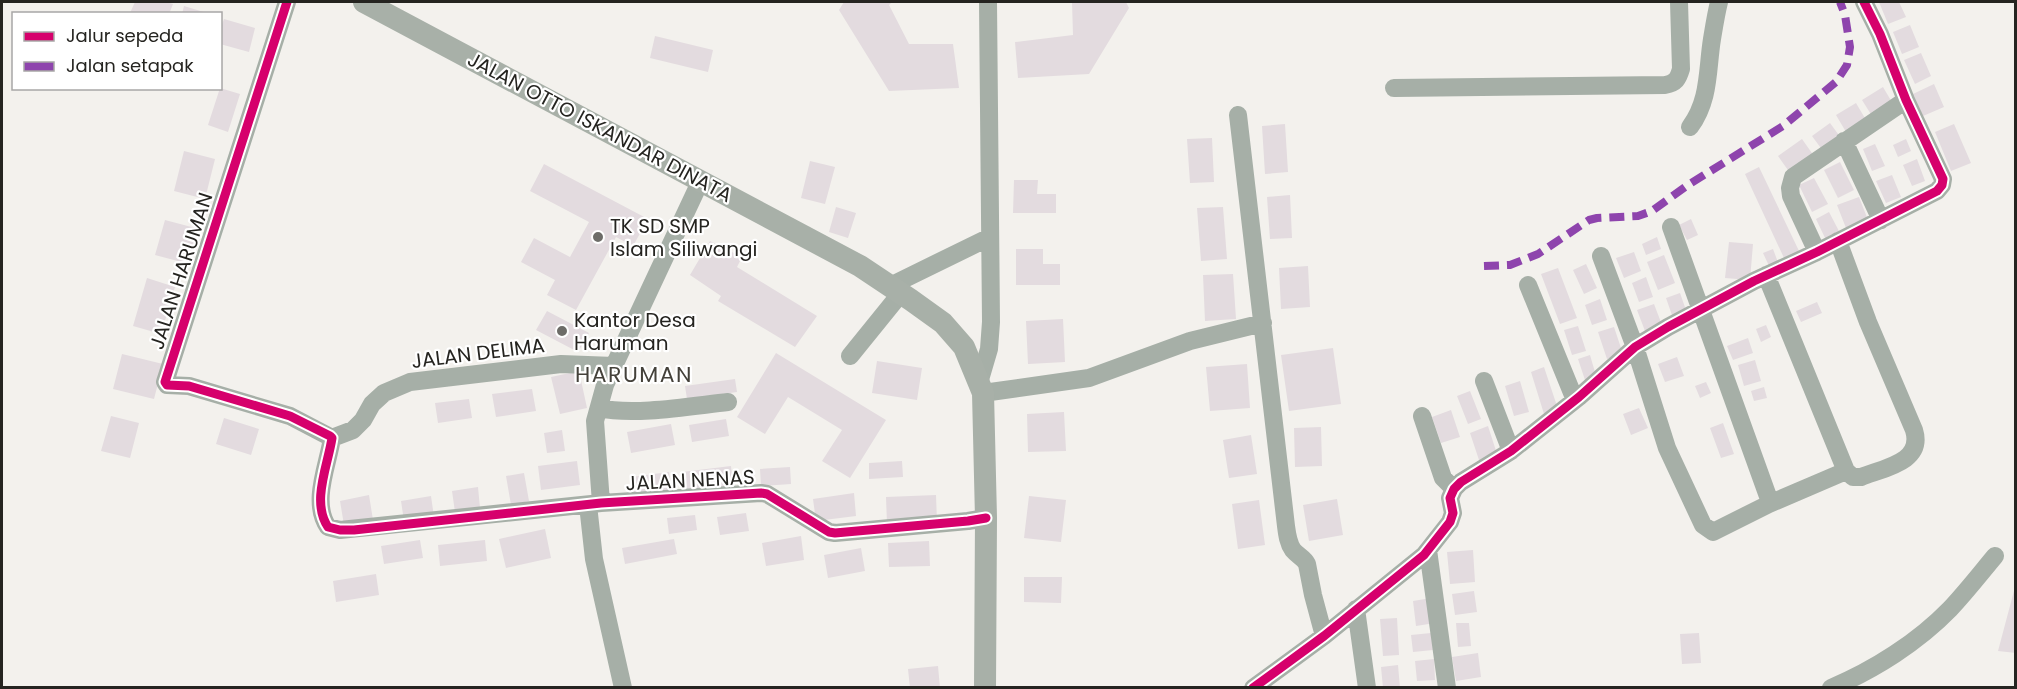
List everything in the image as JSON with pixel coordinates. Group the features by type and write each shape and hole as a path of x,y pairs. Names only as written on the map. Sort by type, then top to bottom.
{"main road":[{"name":"JALAN OTTO ISKANDAR DINATA","path":"364,2 860,266 943,323 964,347 981,388 986,518 985,687"}],"street":[{"name":"JALAN HARUMAN","path":"287,2 165,382 167,385 189,386 290,416 332,438"},
{"path":"988,2 992,322 981,388 1089,378 1190,341 1263,323"},
{"path":"1394,88 1665,85 1674,83 1681,69 1680,2"},
{"path":"1690,127 1705,99 1719,2"},
{"path":"1253,687 1324,636 1428,550 1453,517 1450,498 1454,489 1461,482 1511,451 1575,400 1635,347 1766,275 1817,252 1937,191 1943,179 1864,2"},
{"path":"1817,252 1791,196 1791,182 1798,172 1906,100"},
{"path":"1238,115 1286,526 1294,550 1306,560 1324,636"},
{"path":"1844,141 1881,220"},
{"path":"623,687 594,559 596,421 605,385 701,180"},
{"path":"1671,227 1770,498 1769,504"},
{"path":"850,356 896,289 990,237"},
{"path":"1766,275 1846,471 1853,477 1861,477 1904,460 1911,455 1914,449 1916,436 1868,322 1838,241"},
{"path":"1601,256 1635,347 1667,448 1702,525 1713,532 1769,504 1846,471"},
{"path":"1528,285 1575,400"},
{"name":"JALAN DELIMA","path":"332,438 353,430 363,420 372,404 384,393 410,382 561,364 614,366"},
{"path":"1484,381 1511,451"},
{"path":"599,408 614,411 728,402"},
{"path":"1422,416 1443,478 1454,489"},
{"name":"JALAN NENAS","path":"332,438 322,480 322,512 328,527 340,530 595,504 761,493 767,494 829,532 836,533 986,518"},
{"path":"1428,550 1447,687"},
{"path":"1831,687 1857,676 1909,643 1948,610 1995,556"},
{"path":"1356,609 1367,687"}],"building":[{"path":"135,2 173,4 170,12 130,12"},
{"path":"844,2 892,2 889,5 909,44 953,44 959,88 889,91 839,10"},
{"path":"1072,2 1126,2 1129,8 1089,74 1018,78 1015,42 1073,35"},
{"path":"1879,2 1899,2 1906,17 1888,24"},
{"path":"184,6 204,12 182,12"},
{"path":"224,19 255,28 249,52 222,45"},
{"path":"1910,25 1919,47 1902,54 1893,32"},
{"path":"655,36 713,50 708,72 650,58"},
{"path":"1921,53 1931,76 1915,84 1904,60"},
{"path":"1934,84 1944,107 1923,116 1913,94"},
{"path":"1883,87 1893,104 1872,116 1862,100"},
{"path":"222,89 240,94 228,132 208,125 219,90"},
{"path":"1856,103 1866,120 1846,132 1836,115"},
{"path":"1830,123 1841,138 1823,151 1812,136"},
{"path":"1285,124 1288,172 1265,174 1262,126"},
{"path":"1954,124 1971,163 1951,171 1935,132"},
{"path":"1212,138 1214,182 1190,183 1187,139"},
{"path":"1802,139 1814,156 1790,173 1778,156"},
{"path":"1906,139 1911,151 1898,157 1893,145"},
{"path":"1875,144 1885,166 1872,171 1863,149"},
{"path":"184,151 215,159 205,199 174,191"},
{"path":"1917,159 1925,181 1912,186 1903,165"},
{"path":"810,161 835,167 825,204 801,198"},
{"path":"1840,162 1854,190 1838,198 1824,170"},
{"name":"TK SD SMP Islam Siliwangi","path":"544,164 648,219 633,246 616,237 576,310 547,295 555,280 521,262 534,238 570,257 589,222 530,191"},
{"path":"1759,167 1799,251 1784,258 1745,174"},
{"path":"1892,175 1901,197 1886,203 1876,181"},
{"path":"1814,178 1828,204 1812,212 1799,185"},
{"path":"1014,180 1038,180 1037,194 1056,194 1056,213 1013,213"},
{"path":"1290,195 1292,238 1270,239 1267,197"},
{"path":"1859,197 1868,220 1846,228 1837,205"},
{"path":"836,207 856,213 848,238 829,232"},
{"path":"1223,207 1227,259 1201,261 1197,208"},
{"path":"1829,212 1840,233 1826,240 1816,219"},
{"path":"1691,219 1698,235 1687,240 1679,225"},
{"path":"165,220 199,229 189,264 155,255"},
{"path":"1657,237 1661,249 1646,255 1642,244"},
{"path":"710,241 742,257 737,267 817,316 795,347 718,301 721,296 690,275"},
{"path":"1729,242 1753,244 1750,280 1725,278"},
{"path":"1016,249 1043,249 1043,264 1060,264 1060,285 1016,285"},
{"path":"1773,249 1779,265 1770,268 1763,253"},
{"path":"1634,252 1641,271 1624,278 1616,258"},
{"path":"1664,255 1675,283 1658,290 1647,262"},
{"path":"1586,264 1597,288 1584,294 1573,270"},
{"path":"1308,266 1310,307 1281,309 1279,268"},
{"path":"1558,268 1577,318 1560,324 1541,274"},
{"path":"1233,274 1236,319 1205,321 1203,275"},
{"path":"1646,277 1653,297 1639,302 1632,283"},
{"path":"147,278 175,287 161,334 133,326"},
{"path":"1680,293 1687,313 1673,318 1666,298"},
{"path":"1600,299 1607,320 1592,325 1585,305"},
{"path":"1817,302 1822,313 1801,322 1796,311"},
{"path":"1654,304 1662,325 1645,331 1637,310"},
{"name":"Kantor Desa Haruman","path":"547,311 589,333 578,352 536,330"},
{"path":"1063,319 1065,362 1028,364 1026,321"},
{"path":"1766,325 1771,337 1761,342 1756,329"},
{"path":"1578,326 1586,351 1572,355 1564,330"},
{"path":"1614,327 1623,354 1607,359 1598,332"},
{"path":"1748,338 1753,353 1733,360 1727,346"},
{"path":"1333,348 1341,404 1289,411 1281,355"},
{"path":"776,353 886,420 850,478 822,461 842,430 788,397 765,434 737,417"},
{"path":"122,354 163,364 154,399 113,389"},
{"path":"1590,355 1597,379 1586,383 1578,359"},
{"path":"1677,357 1684,376 1665,382 1658,364"},
{"path":"1755,360 1761,381 1744,386 1738,365"},
{"path":"877,361 922,368 917,400 872,393"},
{"path":"1247,364 1250,408 1210,411 1206,367"},
{"path":"1544,367 1558,409 1544,414 1531,372"},
{"path":"579,371 587,408 560,414 551,377"},
{"path":"735,379 737,392 687,399 685,386"},
{"path":"1520,381 1529,412 1514,416 1505,386"},
{"path":"1706,382 1711,393 1700,398 1695,386"},
{"path":"1764,387 1767,398 1754,401 1751,391"},
{"path":"532,389 536,411 496,417 492,394"},
{"path":"1470,391 1481,419 1468,424 1457,396"},
{"path":"469,399 472,418 438,423 435,403"},
{"path":"1639,408 1648,428 1631,435 1623,414"},
{"path":"1451,410 1460,437 1441,443 1432,417"},
{"path":"1064,412 1066,451 1028,452 1027,414"},
{"path":"111,416 139,423 130,458 101,451"},
{"path":"224,418 259,429 251,455 216,444"},
{"path":"726,419 729,436 692,442 689,425"},
{"path":"1723,423 1734,454 1721,458 1710,428"},
{"path":"671,424 675,445 631,453 627,432"},
{"path":"1488,426 1498,457 1480,463 1470,433"},
{"path":"1321,427 1322,466 1295,467 1294,428"},
{"path":"562,430 565,451 547,453 544,433"},
{"path":"1251,435 1257,474 1229,478 1223,440"},
{"path":"577,461 580,485 541,490 538,466"},
{"path":"902,461 903,477 869,479 869,463"},
{"path":"731,466 733,488 685,494 682,472"},
{"path":"790,467 791,484 761,486 760,469"},
{"path":"669,472 672,492 634,497 631,477"},
{"path":"524,473 529,501 511,505 506,476"},
{"path":"478,487 480,508 455,512 452,491"},
{"path":"854,493 856,516 816,521 813,499"},
{"path":"369,495 373,520 344,525 340,501"},
{"path":"936,495 937,522 887,524 886,497"},
{"path":"431,496 434,517 404,521 401,501"},
{"path":"1029,496 1066,500 1061,542 1024,538"},
{"path":"1337,499 1343,535 1309,541 1303,505"},
{"path":"1259,500 1265,545 1238,549 1232,504"},
{"path":"746,513 749,531 720,535 717,517"},
{"path":"695,515 697,530 669,534 667,518"},
{"path":"545,529 551,558 506,568 499,539"},
{"path":"801,536 804,560 766,566 762,543"},
{"path":"674,539 677,554 625,564 622,548"},
{"path":"420,540 423,558 384,564 381,546"},
{"path":"485,540 487,561 440,566 438,545"},
{"path":"929,541 930,566 889,567 888,543"},
{"path":"861,548 865,571 828,578 824,555"},
{"path":"1473,550 1475,582 1450,584 1447,552"},
{"path":"376,574 379,595 336,602 333,581"},
{"path":"1024,577 1062,577 1061,603 1024,602"},
{"path":"2015,587 2016,653 1998,651"},
{"path":"1474,591 1477,612 1455,615 1452,594"},
{"path":"1431,598 1435,623 1416,626 1413,601"},
{"path":"1397,618 1399,655 1383,656 1380,619"},
{"path":"1456,623 1469,623 1471,646 1458,647"},
{"path":"1431,633 1433,650 1413,652 1411,635"},
{"path":"1699,633 1701,663 1682,664 1680,634"},
{"path":"1478,653 1481,677 1456,681 1452,657"},
{"path":"1434,659 1435,680 1417,681 1415,661"},
{"path":"1398,665 1400,688 1383,688 1381,667"},
{"path":"938,666 940,688 910,688 908,669"}],"marked path":[{"path":"1484,266 1510,265 1538,254 1589,220 1638,216 1652,211 1688,185 1783,126 1836,82 1847,65 1850,47 1845,15 1840,2"}],"cycle path":[{"path":"287,2 165,382 167,385 189,386 290,416 330,436 332,438 321,495 323,517 328,527 354,530 601,503 761,493 767,494 829,532 835,533 986,518"},
{"path":"1253,688 1324,636 1424,555 1450,522 1453,513 1450,498 1454,489 1461,482 1511,451 1579,397 1635,347 1754,281 1937,191 1943,179 1864,2"}],"place":[{"name":"TK SD SMP Islam Siliwangi","path":"598,237"},
{"name":"Kantor Desa Haruman","path":"562,331"}],"district":[{"name":"HARUMAN","path":"634,374"}]}
